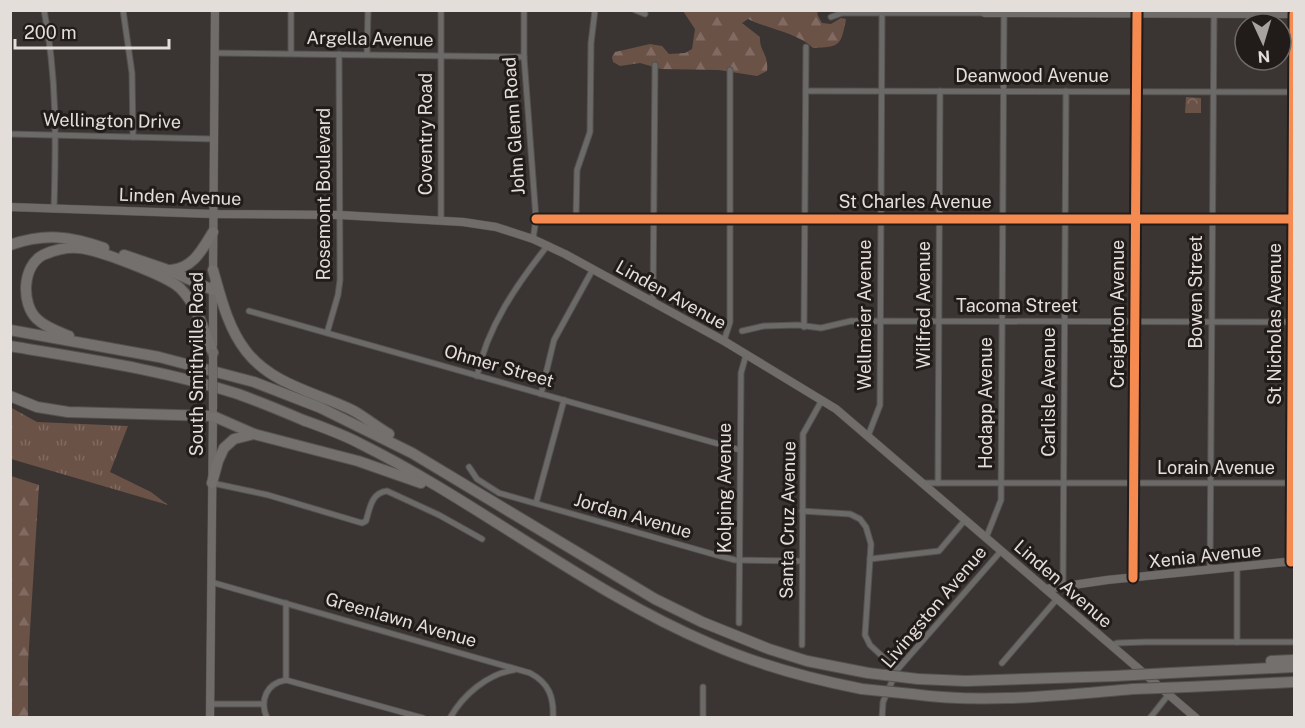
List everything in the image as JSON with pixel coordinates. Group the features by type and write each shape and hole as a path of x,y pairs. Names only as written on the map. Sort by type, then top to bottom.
{"highway":[{"path":"168,270 183,269 194,260 213,232"},
{"path":"10,245 30,238 60,236 78,239 168,270 213,290"},
{"path":"95,345 60,333 38,320 30,310 27,293 29,268 41,256 63,248 80,248 116,258 178,286 195,309 213,352"},
{"path":"213,270 231,327 245,351 280,380 355,412 446,473 655,599 702,622 769,649 807,661 868,673 918,679 977,681 1294,667"},
{"path":"10,330 159,357 254,382 332,413 446,473"},
{"path":"10,346 121,365 238,394 357,441 454,496 622,599 701,640 787,671 862,689 960,699 1294,682"},
{"path":"10,396 38,407 68,412 213,412 254,434 398,473 454,496"},
{"path":"212,483 224,448 234,439 254,434"},
{"path":"1196,671 1274,660 1294,660"},
{"path":"1228,686 1294,688"}],"main road":[{"name":"South Smithville Road","path":"210,717 215,10"},
{"path":"985,12 1233,13"},
{"name":"Linden Avenue","path":"10,207 213,214 340,215 441,221 496,227 548,245 724,341 836,409 1196,717"},
{"name":"Xenia Avenue","path":"1046,589 1063,585 1293,562"}],"street":[{"path":"44,10 53,69 56,135 54,208"},
{"path":"123,10 132,73 133,137"},
{"path":"291,10 291,53"},
{"path":"368,10 368,54"},
{"name":"Coventry Road","path":"441,10 441,221"},
{"name":"John Glenn Road","path":"524,10 524,57 536,219 533,239"},
{"path":"576,218 577,170 590,132 591,43 595,10"},
{"path":"635,10 645,14"},
{"path":"831,17 842,13 985,12"},
{"name":"Wellmeier Avenue","path":"868,436 880,405 882,13"},
{"name":"Hodapp Avenue","path":"986,538 1000,504 1001,483 1004,13"},
{"name":"Creighton Avenue","path":"1133,578 1137,14"},
{"name":"Bowen Street","path":"1210,570 1214,14"},
{"name":"St Nicholas Avenue","path":"1293,562 1294,14"},
{"path":"804,327 806,47"},
{"name":"Argella Avenue","path":"214,52 524,57"},
{"name":"Rosemont Boulevard","path":"327,333 339,286 339,54"},
{"path":"653,302 655,65"},
{"path":"724,341 730,322 730,70"},
{"name":"Deanwood Avenue","path":"806,91 1294,92"},
{"name":"Wilfred Avenue","path":"938,483 940,91"},
{"name":"Carlisle Avenue","path":"1063,585 1066,91"},
{"name":"Wellington Drive","path":"10,134 213,139"},
{"name":"St Charles Avenue","path":"536,219 1293,219"},
{"path":"477,375 489,335 519,282 548,245"},
{"path":"541,394 554,340 593,269"},
{"name":"Ohmer Street","path":"249,311 740,450"},
{"name":"Tacoma Street","path":"742,331 764,326 827,327 845,321 1293,322"},
{"name":"Kolping Avenue","path":"739,623 741,373 746,355"},
{"path":"536,502 564,400"},
{"name":"Santa Cruz Avenue","path":"802,645 803,434 822,400"},
{"name":"Jordan Avenue","path":"470,467 475,477 492,490 716,555 740,560 802,561"},
{"path":"212,483 268,495 364,523 374,497 381,491 387,491 439,515 482,539"},
{"name":"Lorain Avenue","path":"922,483 1292,483"},
{"path":"802,511 844,513 860,519 866,527 870,538 870,559 865,635 870,645 897,670"},
{"path":"870,559 939,551 965,520"},
{"name":"Livingston Avenue","path":"882,717 883,702 897,670 1001,551"},
{"path":"1237,568 1237,642"},
{"name":"Greenlawn Avenue","path":"211,582 530,673 544,681 552,698 553,717"},
{"path":"1002,663 1057,599"},
{"path":"286,603 286,680"},
{"path":"1112,645 1124,642 1294,642"},
{"path":"450,717 464,698 479,685 504,672 517,670"},
{"path":"267,717 263,704 269,689 278,682 286,680 423,717"},
{"path":"703,717 704,687"},
{"path":"1150,717 1169,694"},
{"path":"210,704 263,704"}],"green space":[{"path":"683,11 817,11 822,23 831,24 841,18 846,19 843,35 838,43 829,47 813,48 791,35 748,19 742,23 760,37 767,60 767,71 757,76 719,70 661,69 640,63 620,66 613,62 612,57 615,52 650,44 662,46 669,54 685,53 692,49 695,29"},
{"path":"1186,97 1201,98 1201,113 1185,113"},
{"path":"10,407 37,422 128,426 110,472 151,492 168,505 11,459"},
{"path":"11,476 39,485 28,663 28,717 11,717"}],"cycle path":[{"path":"1133,578 1137,13"},
{"path":"1291,562 1294,14"},
{"path":"536,219 1294,219"}]}
